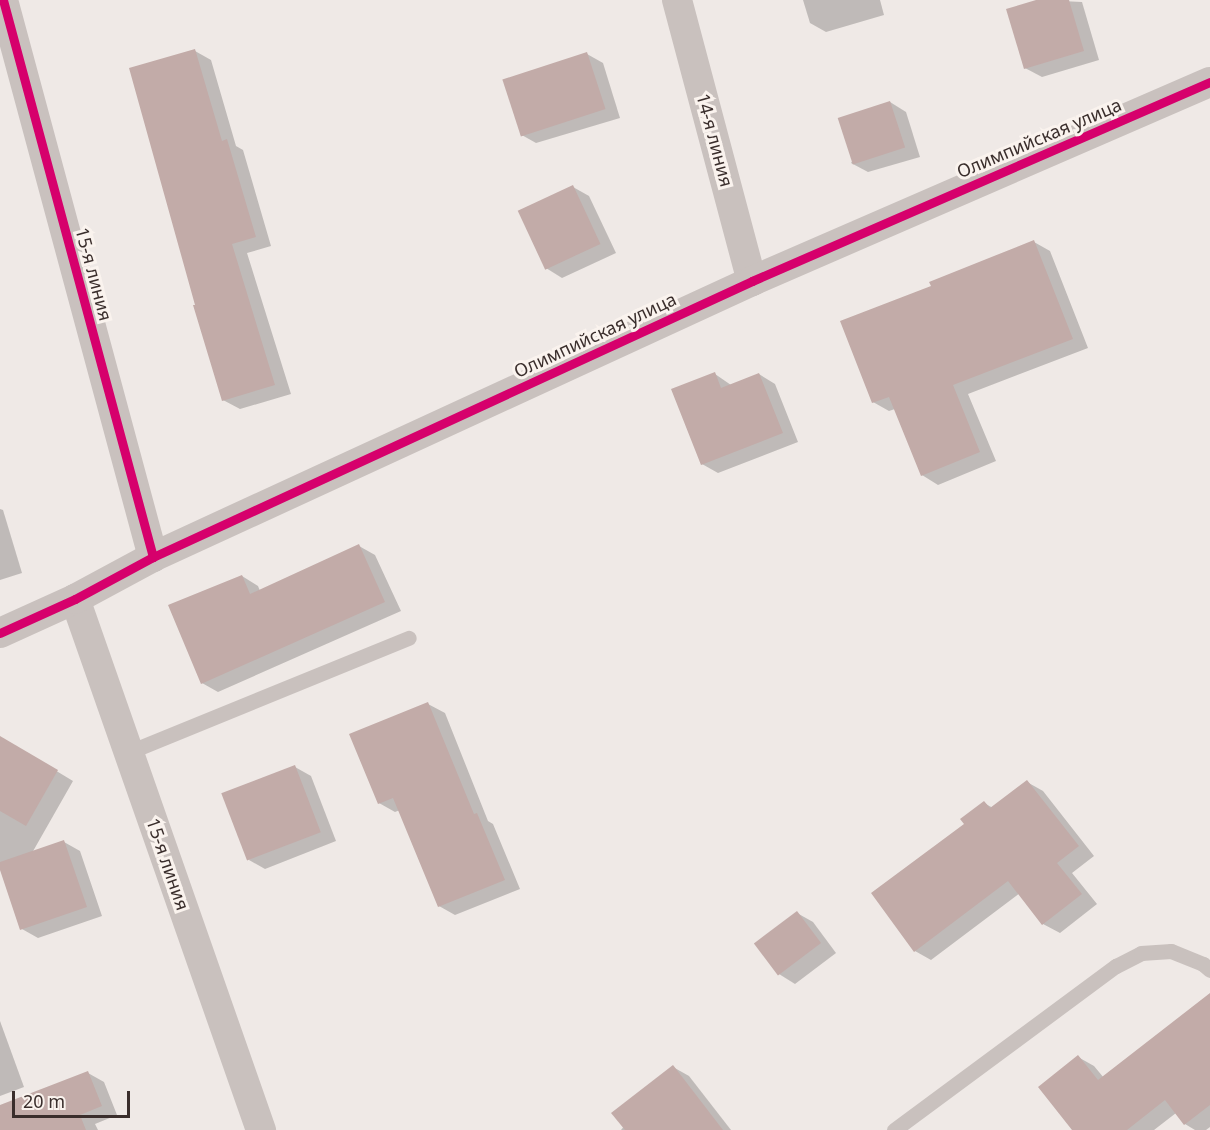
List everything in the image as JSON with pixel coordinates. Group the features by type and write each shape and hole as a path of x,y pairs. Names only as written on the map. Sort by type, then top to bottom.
{"street":[{"name":"15-я линия","path":"3,0 153,557"},
{"name":"14-я линия","path":"677,0 752,280"},
{"name":"Олимпийская улица","path":"0,633 75,599 153,557 752,280 1210,82"},
{"name":"15-я линия","path":"75,599 261,1130"}],"lane":[{"path":"129,752 409,638"},
{"path":"894,1130 1116,966 1140,953 1171,951 1203,964 1210,970"}],"building":[{"path":"1036,0 1069,0 1084,51 1024,69 1006,9"},
{"path":"195,49 222,141 227,139 256,237 232,244 275,385 222,401 193,305 195,305 129,68"},
{"path":"587,52 606,109 521,137 502,80"},
{"path":"890,101 905,148 853,165 838,118"},
{"path":"573,185 600,244 545,270 518,211"},
{"path":"1034,240 1073,339 953,385 980,452 921,476 889,397 872,403 840,321 931,286 929,282"},
{"path":"715,372 721,388 759,373 783,433 701,465 671,389"},
{"path":"359,544 385,602 201,684 168,605 242,575 250,594"},
{"path":"428,702 474,814 477,813 505,880 438,907 393,798 378,804 349,734"},
{"path":"0,736 58,770 26,826 0,811"},
{"path":"295,765 321,832 247,861 221,793"},
{"path":"1027,780 1079,846 1057,863 1082,894 1042,925 1008,881 914,952 871,893 964,824 960,819 984,801 990,808"},
{"path":"64,840 87,907 20,930 0,870 0,862"},
{"path":"797,911 821,943 778,975 754,943"},
{"path":"1210,993 1210,1105 1184,1125 1165,1100 1127,1130 1072,1130 1038,1087 1078,1055 1098,1080"},
{"path":"673,1065 723,1130 625,1130 611,1113"},
{"path":"88,1071 102,1106 80,1115 86,1130 0,1130 0,1105"}],"cycle path":[{"path":"3,0 153,557"},
{"path":"0,633 75,599 153,557 752,281 1210,82"}]}
